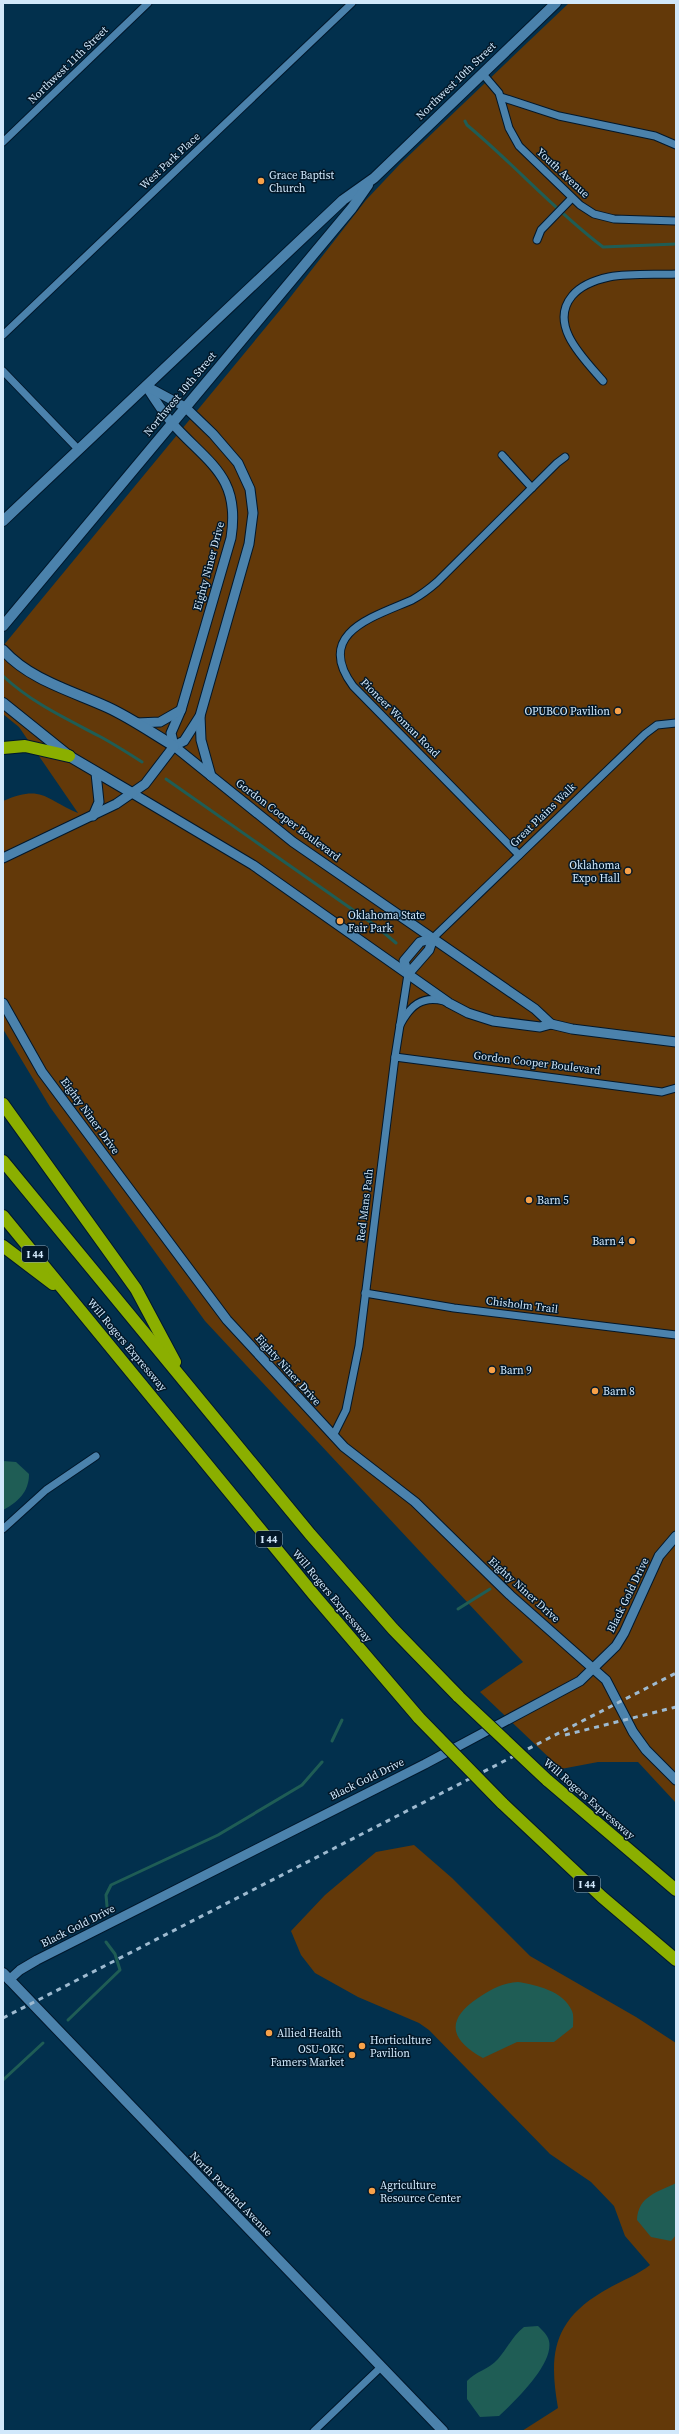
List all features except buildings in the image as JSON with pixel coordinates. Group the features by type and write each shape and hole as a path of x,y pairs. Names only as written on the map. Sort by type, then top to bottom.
{"highway":[{"path":"3,748 25,746 69,756"},
{"path":"3,1099 6,1108 136,1290 189,1387"},
{"name":"Will Rogers Expressway","path":"3,1161 343,1573 393,1629 459,1697 547,1780 676,1890"},
{"name":"Will Rogers Expressway","path":"3,1216 314,1595 420,1718 502,1803 602,1897 676,1960"},
{"path":"3,1246 67,1293"}],"main road":[{"name":"Northwest 10th Street","path":"6,622 352,208 374,178 556,3"},
{"name":"Northwest 10th Street","path":"3,521 342,200 374,178"},
{"name":"Gordon Cooper Boulevard","path":"3,650 30,672 47,682 108,708 137,723 174,746"},
{"name":"Gordon Cooper Boulevard","path":"3,703 69,756 132,793"},
{"name":"North Portland Avenue","path":"6,1976 443,2431"}],"street":[{"name":"Northwest 11th Street","path":"3,142 148,3"},
{"name":"West Park Place","path":"3,336 352,3"},
{"name":"Youth Avenue","path":"482,73 496,88 501,97 509,128 519,146 572,198 594,214 614,219 676,221"},
{"path":"501,97 559,116 655,136 676,145"},
{"path":"537,240 540,230 572,198"},
{"path":"603,381 579,352 563,325 562,315 567,302 580,288 609,277 676,274"},
{"path":"3,372 78,449"},
{"path":"3,858 93,816 145,784 174,746 184,741 200,716 249,544 252,513 250,489 238,464 185,407 146,386"},
{"name":"Eighty Niner Drive","path":"146,386 172,422 219,472 230,494 233,522 221,574 181,710 172,733 174,746"},
{"path":"502,455 532,488"},
{"name":"Pioneer Woman Road","path":"519,855 353,686 343,672 339,652 348,635 359,624 419,596 432,586 565,457"},
{"path":"137,723 160,722 181,710"},
{"path":"200,716 201,740 211,776"},
{"name":"Great Plains Walk","path":"408,974 430,950 433,938 645,734 657,725 676,722"},
{"name":"Gordon Cooper Boulevard","path":"174,746 294,842 535,1009 552,1024 572,1029 676,1042"},
{"path":"93,816 99,802 96,773"},
{"name":"Gordon Cooper Boulevard","path":"132,793 253,865 449,1003 468,1014 493,1021 540,1027 552,1024"},
{"name":"Red Mans Path","path":"333,1436 346,1410 359,1346 398,1028 408,974"},
{"path":"398,1028 408,1012 417,1003 434,998 449,1003"},
{"name":"Eighty Niner Drive","path":"3,1003 42,1072 215,1306 333,1436 375,1473 415,1502 510,1595 606,1680 615,1701 640,1742 676,1780"},
{"name":"Gordon Cooper Boulevard","path":"395,1057 662,1092 676,1088"},
{"name":"Chisholm Trail","path":"365,1293 454,1308 676,1335"},
{"path":"3,1529 46,1490 96,1456"},
{"name":"Black Gold Drive","path":"6,1976 532,1708 570,1687 594,1669 616,1646 624,1633 659,1556 676,1536"},
{"path":"314,2431 381,2367"}],"shaded area":[{"name":"Oklahoma State Fair Park","path":"569,3 676,3 676,1803 638,1762 598,1762 561,1769 480,1692 523,1662 205,1321 50,1107 3,1029 3,801 27,794 43,795 78,813 19,727 3,714 3,646 285,304 366,200 400,164"},
{"path":"3,1461 16,1462 29,1474 27,1486 22,1496 3,1510"},
{"path":"414,1845 452,1878 530,1956 636,2017 676,2043 676,2431 522,2431 558,2408 554,2372 555,2356 558,2342 564,2328 573,2315 585,2303 650,2265 625,2236 614,2206 591,2182 550,2154 429,2030 419,2023 358,1997 315,1973 301,1955 291,1931 325,1895 376,1852"},
{"path":"518,1982 541,1987 563,1998 573,2013 573,2027 554,2042 517,2042 483,2058 472,2051 458,2037 456,2022 460,2014 467,2006 478,1998 497,1987"},
{"path":"676,2183 676,2235 671,2241 651,2237 637,2220 641,2205 656,2192"},
{"path":"538,2326 549,2341 549,2350 546,2360 540,2371 523,2392 499,2416 480,2417 467,2399 467,2381 494,2363 524,2327"}],"waterway":[{"path":"465,121 467,125 568,218 603,247 676,244"},
{"path":"3,676 14,686 37,702 110,742 142,762"},
{"path":"166,779 376,926 396,943"},
{"path":"458,1609 490,1589"},
{"path":"332,1741 342,1720"},
{"path":"107,1906 106,1895 111,1885 218,1835 302,1785 322,1762"},
{"path":"68,2020 120,1970 115,1954 106,1942"},
{"path":"3,2080 43,2043"}],"railway":[{"path":"3,2018 676,1673"},
{"path":"565,1735 676,1707"}],"place":[{"name":"Grace Baptist Church","path":"261,181"},
{"name":"OPUBCO Pavilion","path":"618,711"},
{"name":"Oklahoma Expo Hall","path":"628,871"},
{"name":"Oklahoma State Fair Park","path":"340,921"},
{"name":"Barn 5","path":"529,1200"},
{"name":"Barn 4","path":"632,1241"},
{"name":"Barn 9","path":"492,1370"},
{"name":"Barn 8","path":"595,1391"},
{"name":"Allied Health","path":"269,2033"},
{"name":"Horticulture Pavilion","path":"362,2046"},
{"name":"OSU-OKC Famers Market","path":"352,2055"},
{"name":"Agriculture Resource Center","path":"372,2191"}]}
